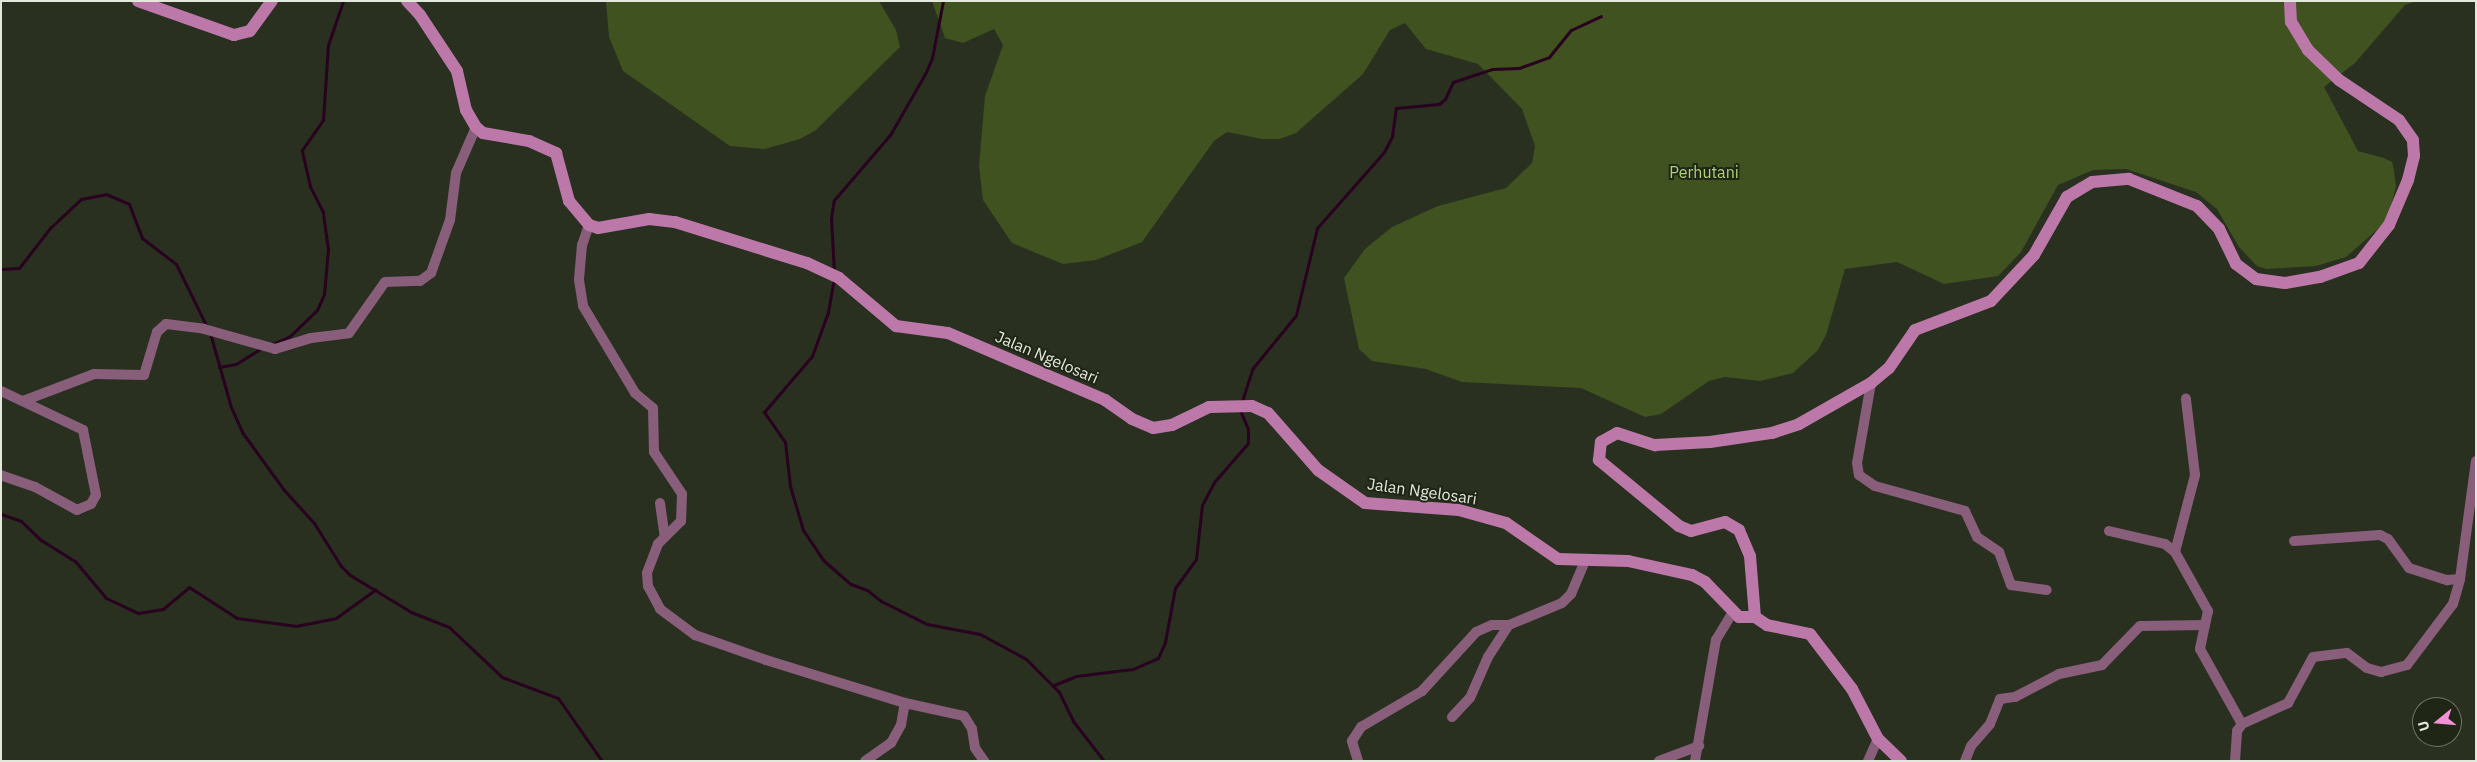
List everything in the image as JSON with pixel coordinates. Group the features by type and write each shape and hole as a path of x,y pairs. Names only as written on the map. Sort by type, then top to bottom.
{"street":[{"path":"138,1 234,35 250,31 272,1"},
{"path":"407,1 420,14 457,72 466,110 476,127 483,133 529,141 556,153 569,201 589,225 578,280 583,306 635,393 653,408 654,452 682,494 681,521 665,537 651,557 648,586 660,608 674,623 696,635 766,660 905,703 964,716 972,729 975,748 984,761"},
{"path":"1755,617 1750,556 1739,530 1725,522 1691,531 1679,526 1599,460 1601,442 1617,433 1655,445 1772,433 1798,424 1871,383 1890,368 1915,330 1929,322 1971,311 2006,287 2034,255 2066,197 2092,182 2130,179 2197,206 2219,230 2236,264 2256,279 2285,283 2320,278 2359,263 2389,225 2408,180 2414,156 2413,140 2399,120 2338,80 2308,50 2291,22 2290,1"},
{"path":"23,401 94,374 144,375 161,327 173,324 216,332 264,347 349,333 385,282 429,277 450,220 456,173 476,127"},
{"name":"Jalan Ngelosari","path":"589,225 598,228 649,219 675,222 835,275 896,326 948,333 969,341 1105,400 1143,424 1162,427 1209,407 1236,404 1252,406 1268,413 1318,470 1365,503 1459,510 1520,530 1549,556 1628,561 1692,574 1705,582 1734,612"},
{"path":"1871,383 1857,463 1858,475 1875,486 1965,511 1977,536 1999,552 2011,585 2047,590"},
{"path":"1,391 83,430 96,495 91,504 77,510 35,487 1,475"},
{"path":"2175,552 2195,475 2186,400"},
{"path":"2235,761 2237,731 2242,724 2288,703 2306,665 2320,654 2348,653 2367,668 2380,672 2407,665 2452,604 2460,579 2476,461"},
{"path":"660,503 665,537"},
{"path":"2109,531 2164,544 2175,552 2205,603 2205,625 2200,649 2242,724"},
{"path":"2294,541 2380,535 2388,539 2408,568 2447,580 2460,579"},
{"path":"1358,761 1352,741 1361,726 1422,691 1476,632 1492,626 1509,626 1562,603 1571,594 1586,559"},
{"path":"1695,761 1716,640 1734,612 1744,618 1755,617 1767,625 1810,634 1852,689 1878,739 1901,761"},
{"path":"1965,761 1971,746 1990,724 2000,700 2016,697 2059,674 2102,665 2140,626 2205,625"},
{"path":"1452,717 1470,698 1488,656 1509,626"},
{"path":"865,761 891,744 901,725 905,703"},
{"path":"1868,761 1878,739"},
{"path":"1659,761 1699,746"}],"green space":[{"path":"606,1 879,1 896,30 900,47 816,130 800,139 765,149 730,146 623,71 609,37"},
{"name":"Perhutani","path":"932,1 2417,1 2405,5 2355,63 2324,87 2358,151 2392,162 2394,170 2396,187 2387,221 2346,257 2316,266 2266,269 2257,266 2239,247 2217,209 2196,192 2126,169 2093,170 2058,185 2021,252 1998,276 1944,284 1897,262 1845,269 1826,335 1818,350 1793,373 1760,381 1725,377 1709,381 1661,414 1645,417 1581,388 1462,382 1426,369 1372,361 1359,349 1344,278 1365,249 1392,227 1438,206 1506,188 1532,163 1535,146 1522,109 1478,64 1426,49 1405,23 1390,30 1363,74 1296,133 1280,139 1262,139 1227,132 1214,141 1142,242 1096,260 1063,264 1012,243 983,200 979,166 985,96 1003,45 994,29 963,43 945,38"}],"waterway":[{"path":"270,345 290,336 317,310 324,294 328,249 323,212 310,186 302,150 323,120 328,45 343,1"},
{"path":"834,272 831,218 834,200 890,135 925,74 932,58 943,1"},
{"path":"1241,404 1253,368 1296,315 1317,228 1384,152 1392,136 1396,108 1439,104 1445,99 1453,82 1492,69 1519,68 1549,57 1571,30 1601,16"},
{"path":"1,269 19,268 50,228 81,199 106,194 129,204 142,238 176,264 207,327"},
{"path":"834,278 828,312 812,356 764,412 785,442 790,486 803,530 823,560 851,584 867,590 881,601 927,624 980,634 1026,659 1059,692 1073,721 1104,761"},
{"path":"210,333 231,407 242,432 284,490 314,523 341,566 350,575 411,612 449,627 502,677 558,698 602,761"},
{"path":"219,367 236,364 262,348"},
{"path":"1054,685 1076,676 1133,669 1158,658 1165,642 1175,588 1196,559 1202,505 1215,481 1248,443 1248,429 1240,410"},
{"path":"1,514 21,521 41,540 75,561 106,598 138,613 163,609 189,587 237,618 296,626 336,618 376,589"}]}
